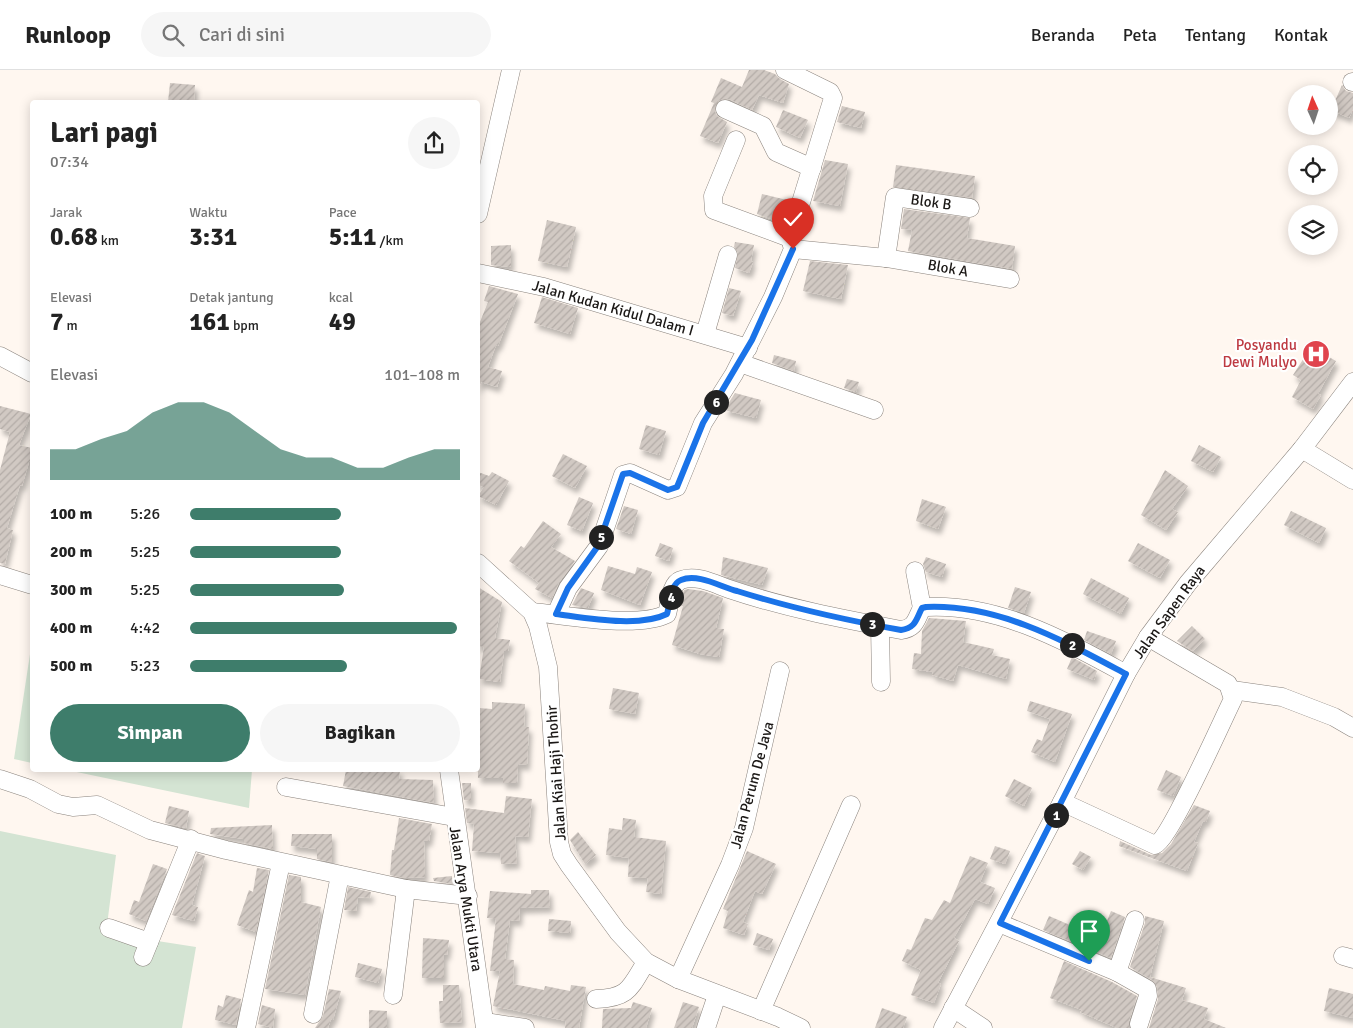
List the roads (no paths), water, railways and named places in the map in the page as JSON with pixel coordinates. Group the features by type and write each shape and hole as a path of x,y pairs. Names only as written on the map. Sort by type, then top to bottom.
{"street":[{"path":"480,205 511,70"},
{"path":"556,614 568,588 598,546 623,474 630,473 668,490 677,487 703,423 744,355 792,243 833,98 830,92 785,70"},
{"path":"725,108 763,126 776,152 812,168"},
{"name":"Blok A","path":"736,140 713,196 714,210 792,243 1010,279"},
{"name":"Blok B","path":"886,258 895,197 970,208"},
{"path":"705,334 728,255"},
{"name":"Jalan Kudan Kidul Dalam I","path":"480,273 544,287 705,334 744,355 874,410"},
{"path":"0,356 30,372"},
{"name":"Jalan Sapen Raya","path":"943,1028 1000,923 1126,674 1148,637 1188,583 1302,449 1353,382"},
{"path":"1302,449 1353,480"},
{"name":"Jalan Kiai Haji Thohir","path":"480,565 532,612 538,626 548,667 555,791 562,854 618,932 646,962 678,979 801,1028"},
{"path":"532,612 603,619 643,620 660,617 667,614 672,590 678,581 684,578 705,580 805,612 901,630 909,628 917,621 922,608 915,571"},
{"path":"0,575 30,584"},
{"path":"922,608 942,607 996,615 1070,644 1126,674"},
{"path":"880,626 882,682"},
{"path":"1062,802 1152,845 1158,844 1188,791 1233,699 1232,690 1228,684 1148,637"},
{"name":"Jalan Perum De Java","path":"678,979 730,865 744,828 780,670"},
{"path":"1232,690 1282,697 1334,717 1353,728"},
{"name":"Jalan Arya Mukti Utara","path":"448,772 468,896 485,1025"},
{"path":"0,779 30,789 58,804 73,806 97,805 150,830 191,839 226,850 406,888 468,896"},
{"path":"286,787 454,817"},
{"path":"761,1011 851,805"},
{"path":"109,928 146,950 191,839"},
{"path":"246,1028 281,862"},
{"path":"313,1014 340,875"},
{"path":"393,995 406,888"},
{"path":"1117,972 1135,920"},
{"path":"1000,923 1117,972 1148,991 1139,1024"},
{"path":"596,999 613,999 622,995 646,962"},
{"path":"706,1028 717,995"},
{"path":"953,1008 983,1028"},
{"path":"485,1025 525,1028"}],"place":[{"name":"Posyandu Dewi Mulyo","path":"1316,354"}]}
